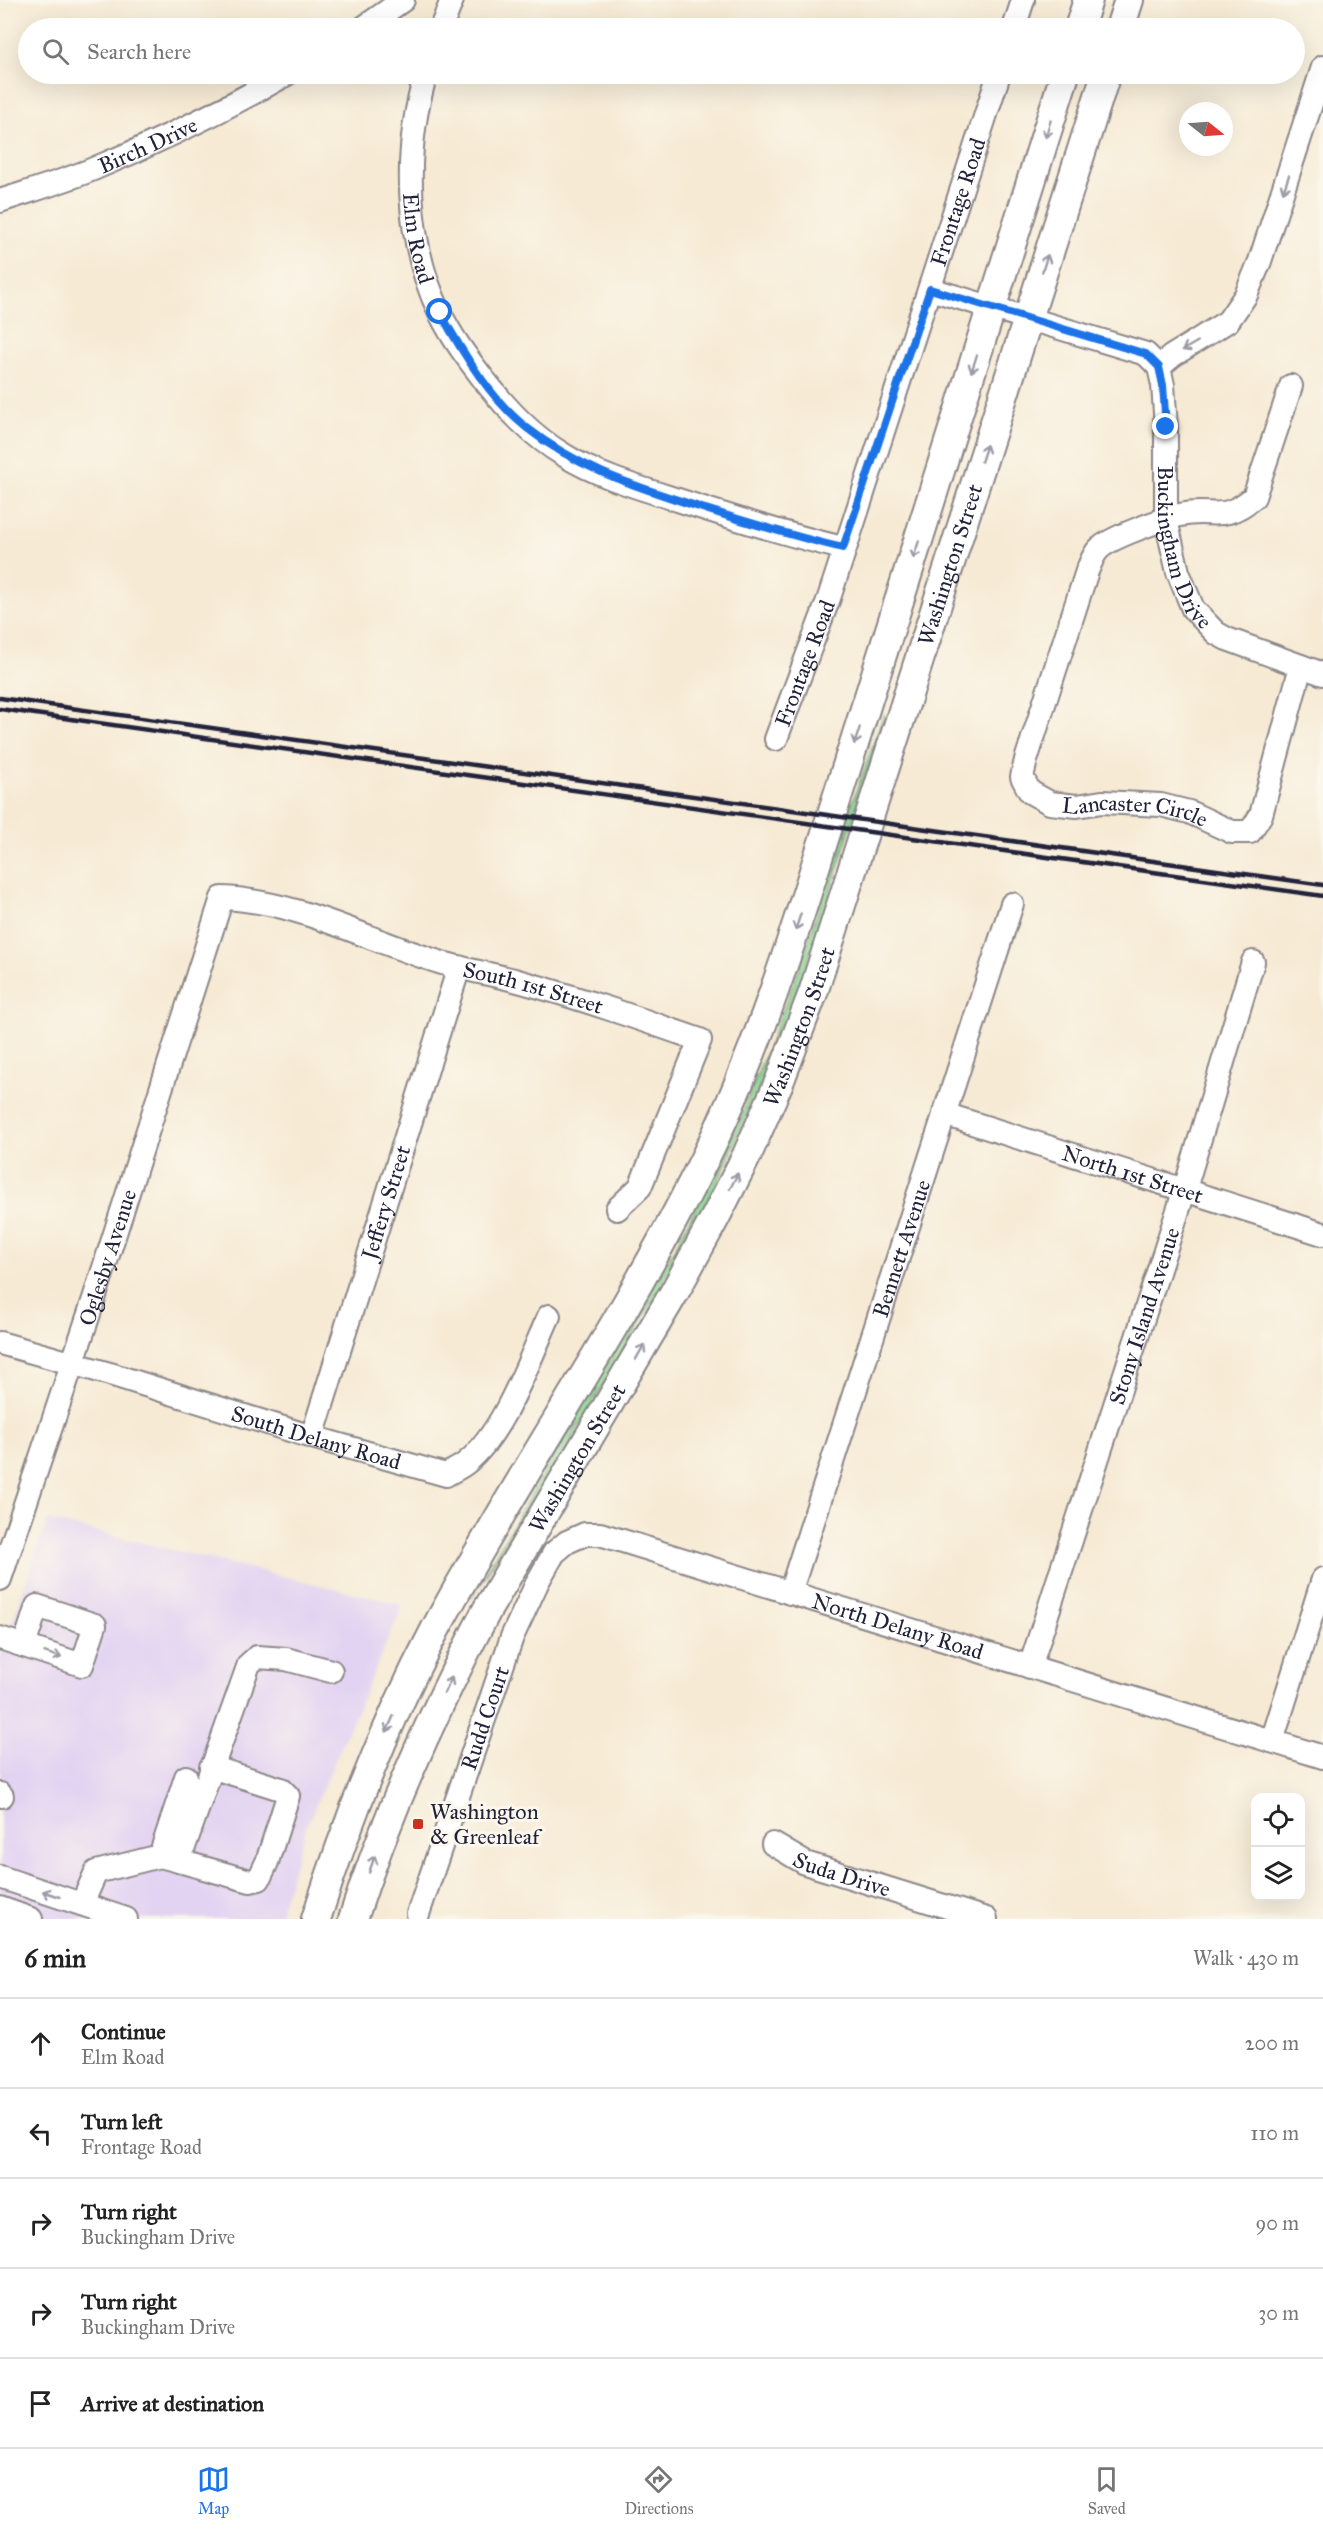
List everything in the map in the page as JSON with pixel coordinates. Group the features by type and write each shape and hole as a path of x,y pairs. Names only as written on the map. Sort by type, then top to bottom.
{"main road":[{"path":"1082,18 1088,0"},
{"path":"1124,18 1130,0"},
{"name":"Washington Street","path":"316,1919 359,1798 424,1652 462,1582 657,1252 697,1176 748,1064 782,973 1062,84"},
{"name":"Washington Street","path":"353,1919 384,1829 410,1766 451,1680 487,1610 674,1293 747,1155 780,1080 813,993 1103,84"}],"street":[{"path":"377,18 403,0"},
{"path":"445,18 452,0"},
{"path":"1017,18 1023,0"},
{"path":"930,289 1146,354 1159,367 1172,356 1228,321 1246,295 1313,132 1322,72"},
{"name":"Birch Drive","path":"0,201 89,171 169,136 269,84"},
{"name":"Elm Road","path":"424,84 415,119 411,168 412,199 419,251 427,281 444,321 459,348 506,409 525,427 565,456 602,473 781,533 843,548"},
{"name":"Frontage Road","path":"776,739 829,598 843,548 996,84"},
{"name":"Buckingham Drive","path":"1159,367 1163,385 1166,427 1166,520 1178,572 1193,609 1216,633 1227,639 1323,674"},
{"path":"1166,520 1181,515 1220,514 1240,509 1254,497 1291,386"},
{"name":"Lancaster Circle","path":"1166,520 1116,538 1098,550 1087,571 1026,760 1022,777 1030,792 1050,802 1077,806 1102,802 1161,805 1189,812 1232,832 1250,832 1261,815 1301,666"},
{"name":"South 1st Street","path":"209,935 222,898 246,899 322,919 459,967 540,988 700,1040 640,1187 617,1209"},
{"name":"Bennett Avenue","path":"790,1593 1012,904"},
{"name":"Oglesby Avenue","path":"0,1579 72,1364 209,935"},
{"name":"Stony Island Avenue","path":"1030,1667 1184,1192 1253,962"},
{"name":"Jeffery Street","path":"312,1437 459,967"},
{"name":"North 1st Street","path":"944,1114 1184,1192 1323,1234"},
{"name":"South Delany Road","path":"0,1343 446,1475 466,1462 488,1439 512,1399 549,1316"},
{"name":"North Delany Road","path":"518,1625 554,1553 567,1542 585,1534 600,1534 1323,1757"},
{"path":"1272,1741 1323,1578"},
{"name":"Rudd Court","path":"418,1914 518,1625"},
{"path":"0,1638 24,1646"},
{"path":"170,1858 211,1767 249,1664 257,1657 286,1659 331,1671"},
{"path":"82,1904 96,1872 170,1858 250,1881 259,1879 267,1862 288,1796 281,1789 211,1767"},
{"path":"170,1858 186,1777"},
{"name":"Suda Drive","path":"773,1844 805,1863 951,1914 986,1919"},
{"path":"0,1877 126,1919"},
{"path":"0,1908 32,1919"}],"shaded area":[{"path":"47,1520 403,1605 306,1827 278,1919 0,1919 0,1658"}],"green space":[{"path":"884,715 886,715 812,949 777,1047 721,1175 660,1288 538,1496 470,1599 673,1252 738,1124 800,967 851,806"}],"railway":[{"path":"0,698 1323,885"},
{"path":"0,709 1323,896"}],"place":[{"name":"Washington & Greenleaf","path":"418,1824"}],"route":[{"path":"440,312 459,348 506,409 525,427 565,456 648,490 792,537 843,548 930,289 1146,354 1159,367 1163,385 1166,427"}]}
